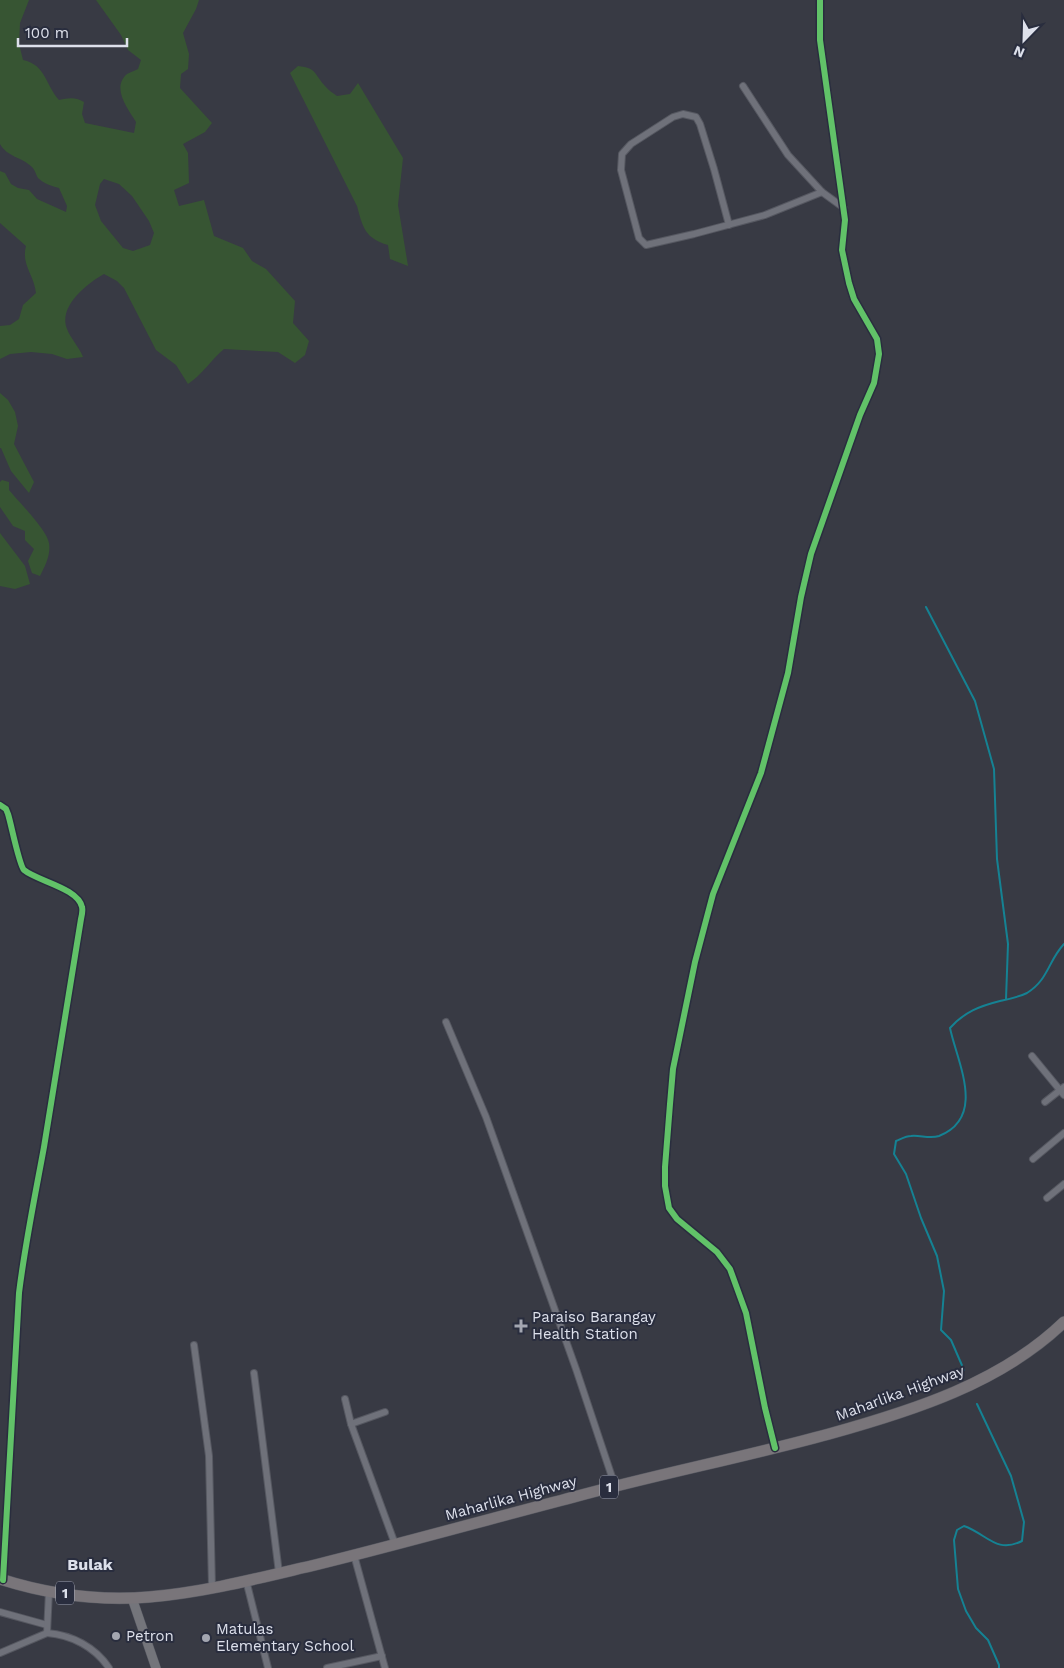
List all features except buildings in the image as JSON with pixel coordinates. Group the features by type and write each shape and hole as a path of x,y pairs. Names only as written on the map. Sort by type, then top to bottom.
{"highway":[{"name":"Maharlika Highway","path":"1,1579 49,1591 92,1596 149,1597 212,1587 354,1555 615,1486 776,1448 892,1415 973,1383 1030,1350 1064,1322"}],"main road":[{"path":"132,1598 156,1668"}],"street":[{"path":"776,1448 765,1408 746,1313 730,1269 717,1252 672,1214 665,1186 665,1167 673,1069 695,962 713,894 754,792 772,736 788,673 801,597 811,554 869,395 878,363 877,339 854,298 842,250 845,220 844,208 820,40 820,0"},
{"path":"743,86 788,155 822,192 844,208"},
{"path":"729,225 714,169 696,117 683,114 673,117 626,149 621,159 621,170 639,238 646,245 651,245 729,225 765,215 822,192"},
{"path":"0,805 6,809 8,814 20,860 25,871 71,894 82,907 48,1119 24,1252 19,1293 1,1579"},
{"path":"446,1022 486,1117 576,1369 615,1486"},
{"path":"1032,1056 1063,1091 1045,1102"},
{"path":"1033,1159 1064,1134"},
{"path":"1047,1198 1064,1184"},
{"path":"194,1345 209,1456 212,1587"},
{"path":"254,1373 279,1573"},
{"path":"345,1399 351,1424 395,1544"},
{"path":"351,1424 385,1412"},
{"path":"354,1555 385,1668"},
{"path":"246,1580 268,1668"},
{"path":"46,1633 49,1591"},
{"path":"0,1612 47,1625"},
{"path":"0,1653 46,1633 57,1634 80,1642 103,1659 109,1668"},
{"path":"327,1668 382,1656"}],"green space":[{"path":"0,0 29,0 20,23 19,44 23,60 31,62 41,71 59,100 72,98 84,102 82,114 85,123 134,133 136,122 125,105 121,86 122,80 127,74 138,69 141,60 128,50 121,35 96,0 199,0 183,33 189,54 188,69 181,74 180,88 212,123 205,132 183,144 188,153 189,183 174,190 179,206 204,200 214,236 243,248 252,261 266,269 295,301 293,323 309,341 305,355 295,363 278,352 224,349 188,384 176,365 156,350 124,288 117,281 104,274 75,297 66,313 67,329 83,357 67,359 52,354 31,352 10,354 0,359 0,326 10,325 19,319 23,305 36,293 26,264 26,246 0,223 0,171 5,173 11,184 18,188 29,190 37,199 66,212 67,206 59,188 48,185 40,180 32,167 7,152 0,144","holes":["104,179 119,184 132,196 149,221 154,233 150,245 133,251 123,248 101,221 95,205 100,184"]},
{"path":"298,66 312,70 326,87 337,96 350,94 358,83 403,158 398,205 408,266 390,259 388,245 374,239 363,226 357,206 290,73"},
{"path":"0,393 8,400 15,412 18,426 14,444 34,482 29,493 11,471 0,448"},
{"path":"2,480 9,482 9,490 38,523 47,537 49,552 40,576 32,573 28,561 34,549 25,540 25,531 13,526 0,507 0,482"},
{"path":"0,533 25,566 30,584 15,589 0,586"}],"waterway":[{"path":"926,607 975,701 994,769 997,859 1008,944 1006,999"},
{"path":"964,1370 951,1340 941,1330 944,1291 937,1256 921,1218 906,1174 894,1154 896,1141 909,1136 936,1137 954,1127 962,1116 965,1088 950,1028 955,1022 973,1010 1017,997 1034,988 1040,982 1064,944"},
{"path":"977,1404 1011,1476 1024,1522 1022,1541 1013,1544 998,1544 964,1526 957,1530 954,1540 958,1589 966,1611 976,1628 988,1640 999,1668"}],"cycle path":[{"path":"775,1448 746,1313 730,1269 717,1252 677,1219 669,1208 665,1186 665,1167 673,1069 695,962 713,894 761,773 788,673 801,597 811,554 860,415 874,383 879,354 877,339 854,299 842,250 845,220 820,40 820,0"},
{"path":"0,805 6,809 8,814 24,870 73,895 79,900 82,907 19,1293 3,1580"}],"place":[{"name":"Paraiso Barangay Health Station","path":"521,1326"},
{"name":"Petron","path":"116,1636"},
{"name":"Matulas Elementary School","path":"206,1638"}],"district":[{"name":"Bulak","path":"90,1564"}]}
